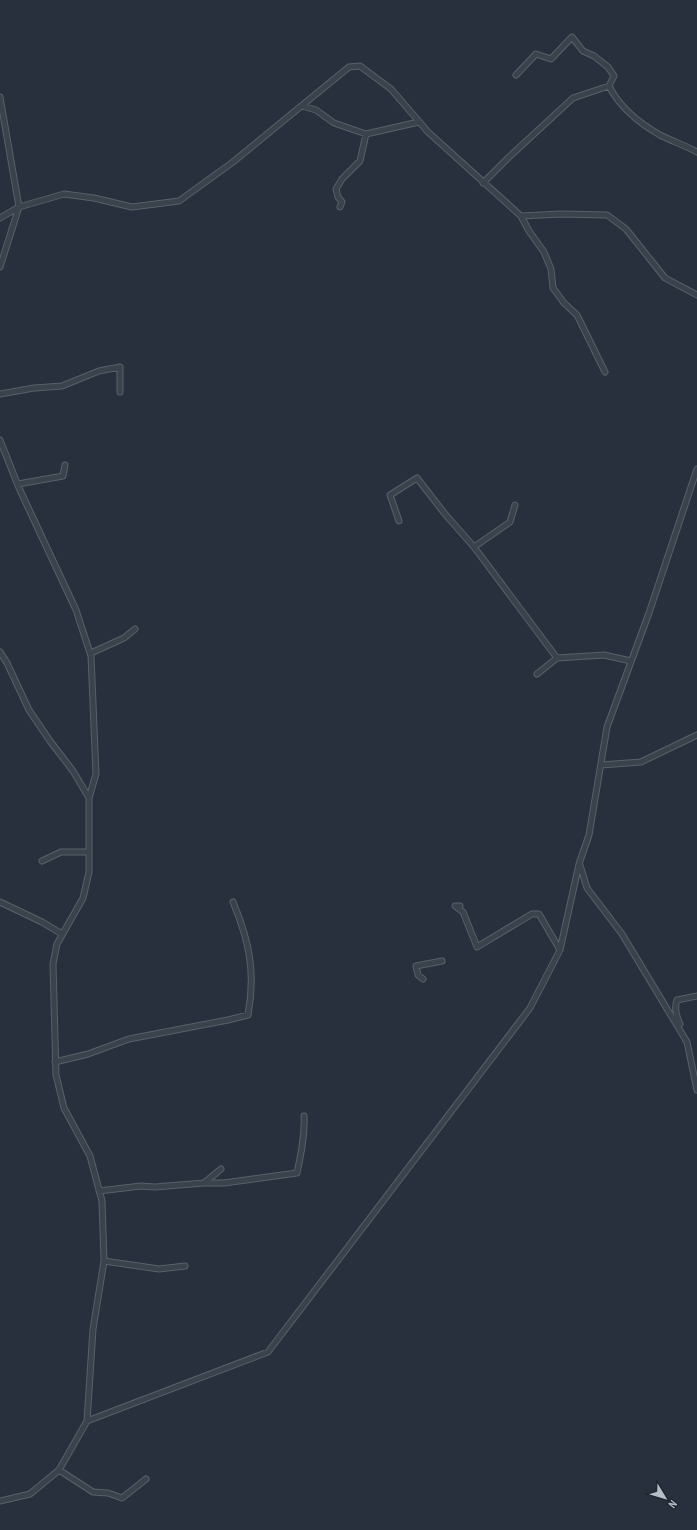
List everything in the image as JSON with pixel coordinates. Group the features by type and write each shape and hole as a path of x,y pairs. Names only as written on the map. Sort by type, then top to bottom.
{"street":[{"path":"483,183 573,98 609,86 614,76 608,67 594,56 583,51 572,37 551,59 536,54 516,75"},
{"path":"0,218 19,207 64,194 94,198 132,206 179,201 233,162 349,66 360,66 390,89 428,132 521,216 529,232 544,252 551,269 553,288 564,303 577,315 606,372"},
{"path":"609,86 615,98 629,114 647,128 697,152"},
{"path":"0,97 19,207 0,267"},
{"path":"302,106 316,110 334,122 366,134 419,122"},
{"path":"340,207 342,202 338,197 336,189 342,180 360,161 366,134"},
{"path":"521,216 561,214 607,215 626,229 665,278 697,295"},
{"path":"0,394 34,388 62,386 99,371 120,367 120,392"},
{"path":"0,440 18,484 76,610 91,653 96,774 89,798 89,872 83,898 57,944 54,964 55,1062 56,1075 64,1108 90,1156 102,1201 104,1261 93,1329 87,1421 59,1470 30,1494 0,1501"},
{"path":"18,484 63,476 65,465"},
{"path":"87,1421 268,1352 530,1008 560,950 580,864 589,835 607,727 649,613 697,470"},
{"path":"399,521 390,495 417,478 444,514 474,547 557,658"},
{"path":"474,547 510,522 514,505"},
{"path":"91,653 124,638 135,629"},
{"path":"0,652 7,663 29,710 73,771 89,798"},
{"path":"537,674 557,658 604,655 631,661"},
{"path":"601,765 641,762 697,735"},
{"path":"42,861 61,852 89,852"},
{"path":"580,864 587,888 622,934 687,1042"},
{"path":"0,902 62,934"},
{"path":"55,1062 88,1054 129,1039 248,1015 252,995 251,965 244,931 233,902"},
{"path":"460,906 455,906 463,912 477,948 532,914 539,914 560,950"},
{"path":"423,979 418,975 416,966 442,961"},
{"path":"697,996 677,1000 675,1005 676,1016 687,1042 697,1090"},
{"path":"99,1191 141,1186 155,1187 224,1183 297,1173 302,1152 302,1137 305,1132 304,1116"},
{"path":"204,1183 221,1169"},
{"path":"104,1261 159,1269 186,1266"},
{"path":"59,1470 93,1492 108,1493 122,1498 146,1479"}]}
